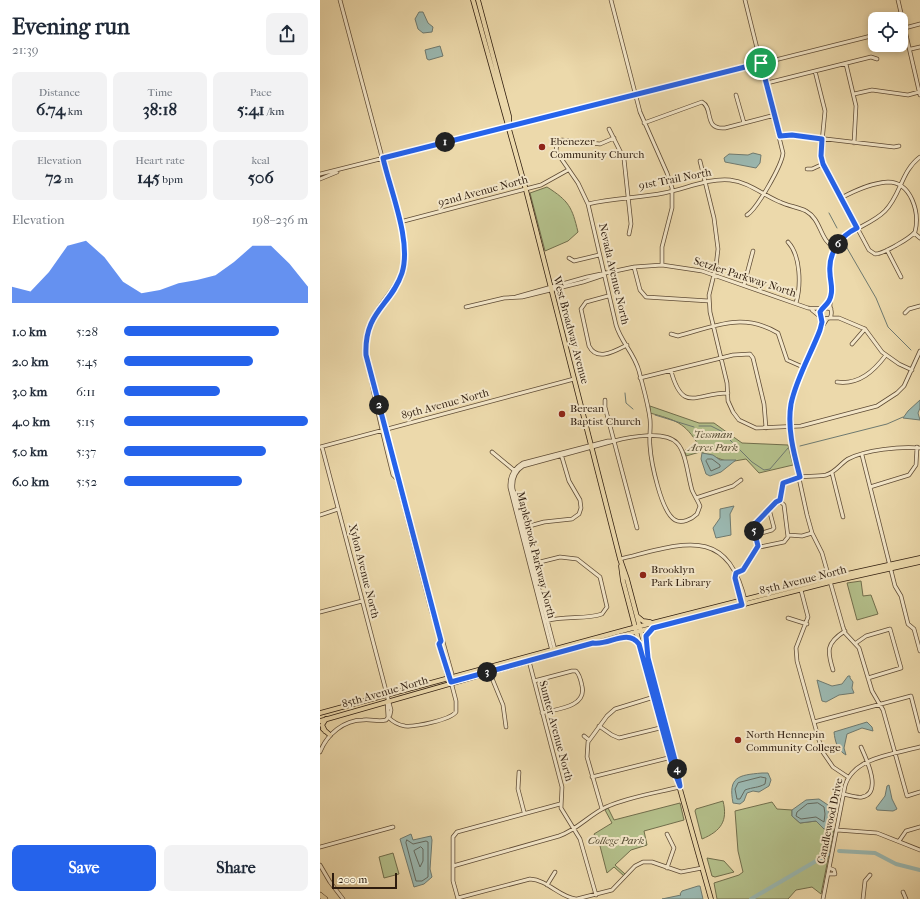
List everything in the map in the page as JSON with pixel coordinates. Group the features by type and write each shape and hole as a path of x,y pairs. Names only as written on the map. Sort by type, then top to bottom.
{"highway":[{"path":"320,895 325,899"}],"main road":[{"name":"West Broadway Avenue","path":"473,0 526,190 620,561 625,573 633,612 648,658 664,727 711,899"},
{"name":"West Broadway Avenue","path":"478,0 509,116 509,126"},
{"name":"85th Avenue North","path":"489,669 528,661 624,630 653,628 743,602 920,558"},
{"name":"85th Avenue North","path":"889,566 920,562"},
{"name":"85th Avenue North","path":"320,720 387,698 489,669 593,643 705,610 801,590 830,580"},
{"path":"624,630 630,623 633,612 639,618 647,622 698,610 705,610"},
{"path":"648,658 645,637 653,628"},
{"name":"West Broadway Avenue","path":"638,629 639,644 664,727"},
{"path":"593,643 598,644 629,636 639,644"},
{"name":"85th Avenue North","path":"320,714 387,698"},
{"path":"325,731 323,723 327,718"},
{"path":"320,726 330,735"}],"street":[{"path":"320,752 330,735 341,727 354,721 364,719 382,721 388,717 400,725 414,726 449,717 456,712 456,701 439,644 441,641 397,479 393,475 366,355 368,330 374,316 396,286 403,267 404,243 400,222 340,0"},
{"path":"610,0 635,95 644,123 667,173 672,191 672,208 662,247 662,265"},
{"path":"745,0 783,148 782,162 754,208 747,215"},
{"path":"898,0 901,12"},
{"path":"908,27 920,24"},
{"path":"320,174 341,170 509,126 868,37"},
{"path":"854,94 872,90 908,95 920,94 908,38"},
{"path":"911,49 920,47"},
{"path":"767,83 872,57 877,59"},
{"path":"846,64 854,94 856,112 854,143"},
{"path":"815,71 824,107 821,156 823,164 841,198 857,228 870,252 875,254 887,250 914,233 920,217 916,200 910,191 890,182 867,186 841,198"},
{"path":"736,95 744,123"},
{"path":"644,123 702,102 706,105 710,121 715,126 725,128 775,115"},
{"path":"609,128 624,159 631,224 629,234"},
{"path":"780,136 792,135 854,143 894,147 899,146"},
{"name":"Nevada Avenue North","path":"614,138 600,144 562,140 557,143 556,151 582,190 588,204 617,330 635,358 649,415 651,455 663,501 674,520 681,522 696,516 700,509 696,498"},
{"path":"920,157 909,167 893,201 884,212 845,236 835,248 830,264 831,311 829,319 820,330 794,392 791,406 793,450 812,533 822,554 845,631 856,643 860,651 872,691 884,712 907,796 920,792"},
{"path":"700,161 714,218 718,249 709,301 713,327 721,358 728,393 728,401 732,412 745,424 756,428 791,427 812,424 877,406 900,390 912,370 920,351"},
{"path":"807,169 812,169 823,164"},
{"path":"320,179 341,170"},
{"name":"92nd Avenue North","path":"400,222 526,190 547,183 568,170"},
{"name":"91st Trail North","path":"588,204 672,191 720,180 736,181 751,186 781,203 803,210 812,215 818,222 824,239 835,248"},
{"path":"914,233 920,238"},
{"path":"788,242 792,246 799,276 799,290 796,303"},
{"path":"887,250 901,277"},
{"path":"744,285 752,251"},
{"path":"569,258 574,261 599,255"},
{"name":"Setzler Parkway North","path":"466,307 492,300 516,297 634,267 662,265 691,268 714,275 796,303 808,308 820,316 829,319"},
{"path":"634,267 640,290 646,297 709,301"},
{"path":"608,296 586,302 582,306 581,315 591,351 597,355 617,351 627,345"},
{"path":"820,330 820,316 831,297"},
{"path":"905,313 909,309 920,306"},
{"name":"Setzler Parkway North","path":"808,308 824,308 831,311"},
{"path":"831,311 839,318 865,329 886,355 899,364 912,370"},
{"path":"829,319 839,318"},
{"path":"671,334 678,336 743,321 770,328 778,333 787,360 804,368"},
{"path":"852,344 865,329"},
{"path":"640,378 736,354 750,354 753,358 761,387 766,428"},
{"path":"837,382 844,382 869,374 886,355"},
{"path":"671,371 676,388 686,397 695,399 728,393"},
{"name":"89th Avenue North","path":"321,447 574,379"},
{"path":"605,400 614,441 637,528"},
{"path":"492,452 515,471 523,466 614,441 633,437 650,436 668,438 679,445 696,498 733,486 741,480"},
{"path":"758,546 761,548 784,542 788,535 784,505 780,500 783,483 800,477 832,473 848,459 862,455 897,446 919,447 916,465 909,475 870,487"},
{"name":"Xylon Avenue North","path":"321,447 387,698 388,717"},
{"path":"522,528 544,522 572,519 579,514 580,500 569,481 561,455"},
{"path":"862,455 889,566 895,586 901,596 908,624 914,629 920,651"},
{"name":"Maplebrook Parkway North","path":"515,471 510,477 510,488 522,528 554,652"},
{"path":"832,473 843,518"},
{"path":"736,573 743,570 758,546 753,526 776,502 780,500"},
{"path":"320,515 338,509"},
{"path":"755,536 774,528 769,509"},
{"path":"788,535 802,536 812,533"},
{"path":"620,561 664,548 700,545 721,553 729,561 739,577 743,602"},
{"path":"531,564 560,557 574,557 596,572 600,577 607,605 602,614 593,617 561,617 546,621"},
{"path":"801,590 807,613 807,624 798,644 796,657 825,757 833,767 848,777"},
{"path":"320,612 362,601"},
{"path":"788,618 807,624"},
{"path":"914,629 920,628"},
{"path":"856,643 866,636 890,629 901,668 868,678"},
{"path":"833,670 829,654 830,646 834,638 845,631"},
{"name":"Sumter Avenue North","path":"528,661 562,787 560,804 562,812 582,844 596,895"},
{"path":"489,669 503,705 506,727"},
{"path":"534,681 572,671 576,671 579,675 583,692 578,701 572,705 542,713"},
{"path":"814,722 911,696 920,731"},
{"path":"602,809 586,753 589,740 610,712 619,706 654,697"},
{"path":"599,726 619,738 664,727"},
{"path":"584,736 589,740"},
{"path":"843,794 860,797 867,795 871,790 872,781 861,747"},
{"name":"Candlewood Drive","path":"823,899 843,794 848,777 858,766 867,762 920,747"},
{"path":"592,777 672,757"},
{"path":"520,772 518,789 524,812"},
{"path":"453,866 559,836 574,830 602,809 622,801 680,786"},
{"path":"560,804 524,812 463,829 455,834 453,840 453,881 458,899 530,879 539,880 563,895 576,899 596,895 615,888 638,863 652,862 667,868 686,872 702,868"},
{"path":"320,847 394,827"},
{"path":"899,841 906,831 920,828"},
{"path":"837,830 877,833 920,850"},
{"path":"667,868 674,848 668,834"},
{"path":"320,865 330,882 343,899"},
{"path":"828,874 833,875 836,872 829,868"},
{"path":"547,885 555,872"},
{"path":"863,899 865,881 870,876"},
{"path":"903,892 906,899"},
{"path":"561,899 563,895"}],"green space":[{"path":"547,187 560,196 568,205 574,216 578,232 568,241 545,251 530,193"},
{"name":"Tessman Acres Park","path":"650,406 699,423 714,423 742,443 788,445 793,465 759,473 746,459 729,462 700,452 686,456 685,450 699,446 694,438 679,423 650,413"},
{"path":"861,581 863,596 871,595 878,614 857,620 847,583"},
{"path":"723,801 724,820 722,824 709,836 702,839 695,811 696,809"},
{"path":"772,802 777,809 792,810 792,816 800,823 816,821 824,829 834,829 821,894 812,887 796,890 788,899 717,899 714,883 739,875 743,872 738,851 735,811"},
{"name":"College Park","path":"680,803 684,820 644,831 647,845 631,850 615,865 625,874 624,876 614,867 607,873 600,846 594,834 612,823 605,810 608,808 614,820"},
{"path":"393,853 399,874 384,878 379,857"},
{"path":"707,858 724,861 734,872 715,877 712,876"}],"water":[{"path":"419,12 423,12 428,23 433,27 432,32 423,33 418,29 415,19"},
{"path":"440,46 443,56 429,60 427,59 425,50"},
{"path":"753,153 761,155 760,163 756,168 725,162 724,158 729,154 748,155"},
{"path":"920,400 920,408 918,413 920,420 903,418 908,411"},
{"path":"702,453 713,455 720,460 736,460 721,472 710,476 706,474 701,459"},
{"path":"734,506 730,514 731,535 716,538 713,528 720,518 720,509"},
{"path":"848,676 850,676 853,682 852,688 854,693 839,695 826,702 822,701 817,680 832,686 842,684"},
{"path":"867,722 872,727 873,731 862,728 847,734 844,748 846,755 840,751 834,732"},
{"path":"768,773 771,780 769,786 759,792 753,791 747,793 744,801 740,804 733,803 732,788 737,779 747,775"},
{"path":"889,785 892,799 897,809 893,811 877,810 876,808 885,796 887,786"},
{"path":"819,799 828,805 829,821 824,829 816,821 800,823 792,816 792,810 806,800"},
{"path":"411,834 413,840 431,836 432,840 430,869 432,877 424,884 414,887 400,839"},
{"path":"700,886 703,899 662,899 681,895 680,894 682,891"}],"waterway":[{"path":"829,213 837,228"},
{"path":"847,248 876,298 888,327 911,350"},
{"path":"625,393 626,403 633,409"},
{"path":"655,415 694,427"},
{"path":"800,446 887,424 903,417"},
{"path":"699,426 711,426 723,432"},
{"path":"726,436 752,462 764,470 770,469 788,448"},
{"path":"839,851 875,853 896,864 920,870"},
{"path":"751,899 828,854"}],"place":[{"name":"Ebenezer Community Church","path":"542,147"},
{"name":"Berean Baptist Church","path":"562,414"},
{"name":"Brooklyn Park Library","path":"643,575"},
{"name":"North Hennepin Community College","path":"738,740"}],"route":[{"path":"761,63 780,136 792,135 822,139 821,156 823,164 857,228 849,232 841,239 833,252 830,264 832,290 831,297 826,308 822,309 820,312 822,322 820,330 794,392 791,406 792,441 800,477 785,481 782,484 782,494 780,500 777,501 753,526 758,546 743,570 736,573 735,578 742,605 653,628 646,636 645,640 648,658 676,764 680,786 673,768 639,644 629,636 598,644 593,643 451,682 447,675 439,644 441,641 431,610 377,395 366,360 365,344 370,324 378,310 394,289 402,272 405,258 403,236 383,158 761,63"}]}
